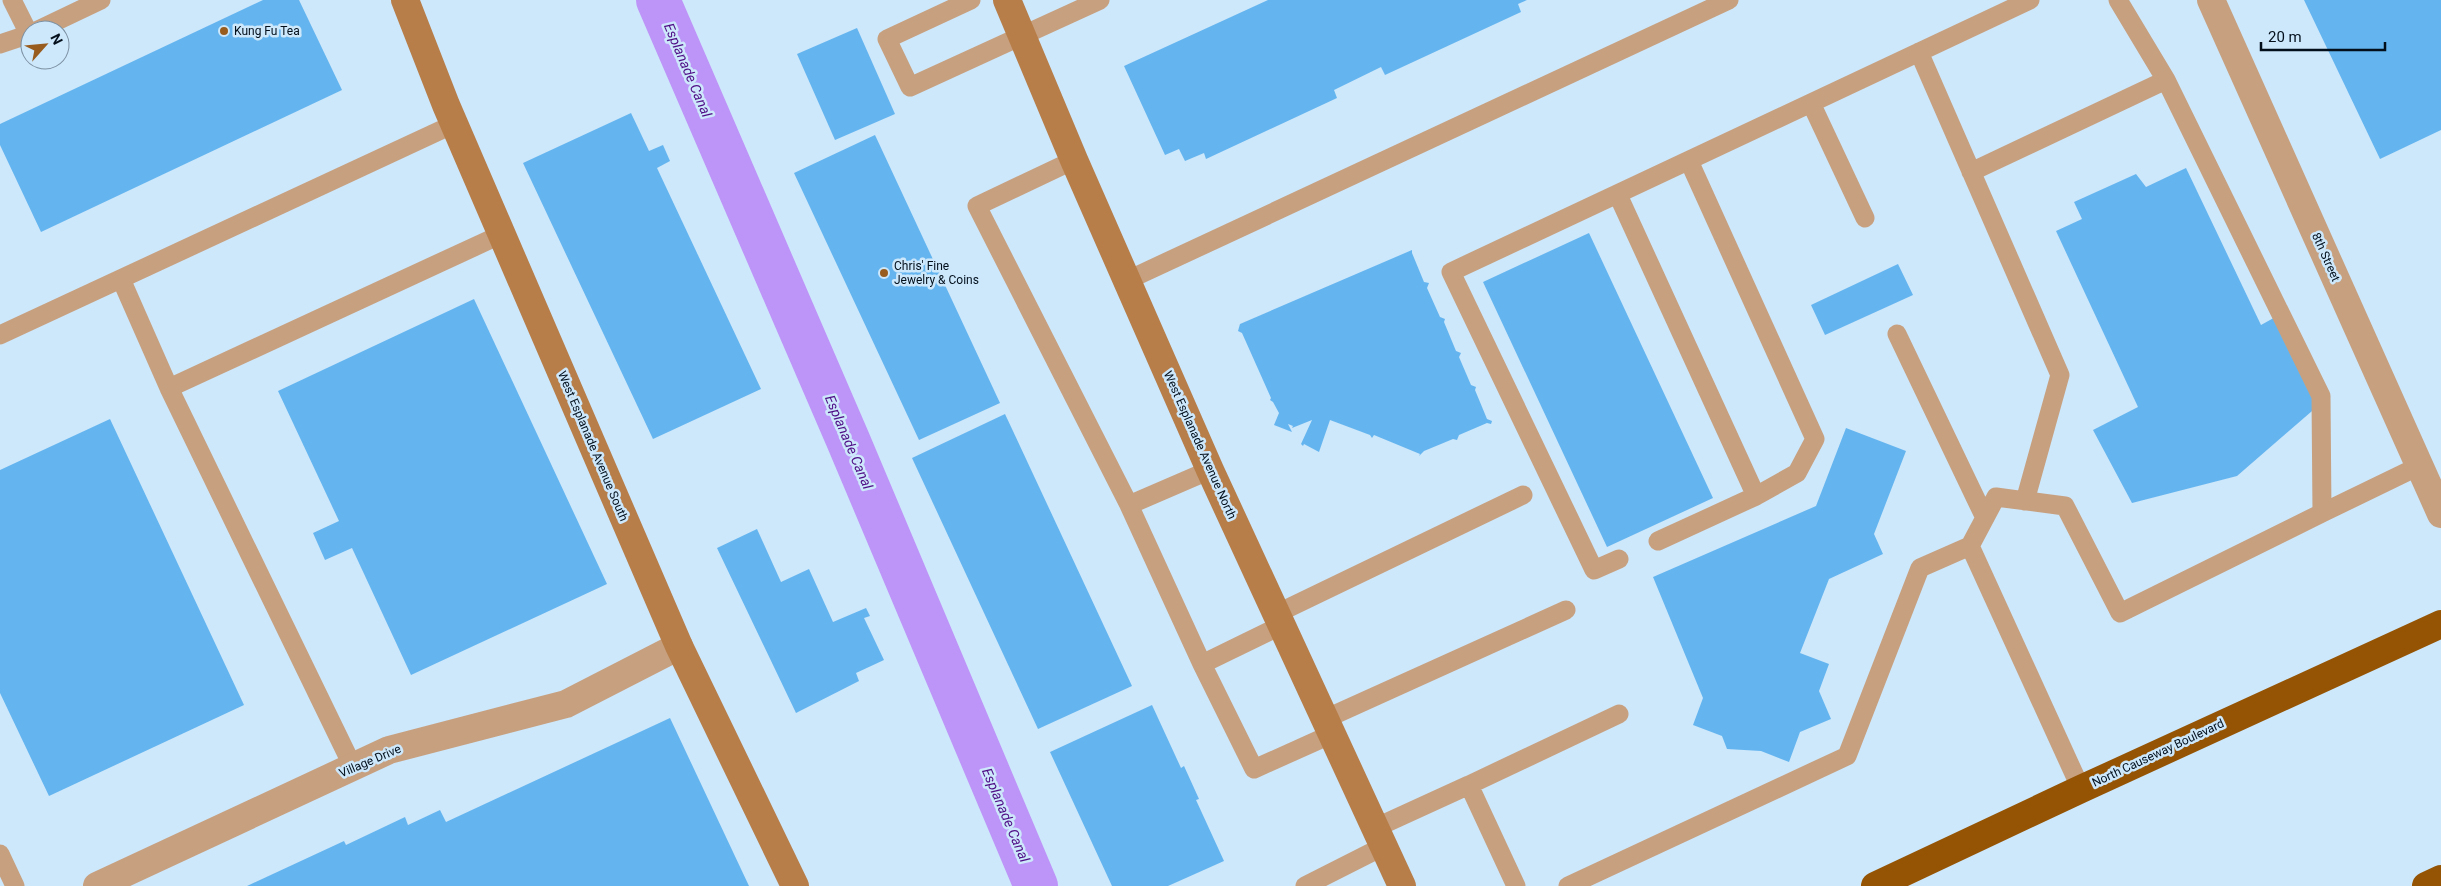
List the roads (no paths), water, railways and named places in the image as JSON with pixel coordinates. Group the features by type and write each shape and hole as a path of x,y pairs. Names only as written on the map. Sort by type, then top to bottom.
{"highway":[{"name":"North Causeway Boulevard","path":"1876,886 2081,789 2441,624"},
{"path":"2426,886 2441,879"}],"main road":[{"name":"West Esplanade Avenue South","path":"405,0 454,124 679,646 795,886"},
{"name":"West Esplanade Avenue North","path":"1007,0 1074,160 1210,470 1402,886"}],"street":[{"name":"8th Street","path":"2211,0 2430,479 2441,514"},
{"name":"Village Drive","path":"97,886 389,750 566,704 679,646"}],"lane":[{"path":"12,0 25,20"},
{"path":"60,20 101,0"},
{"path":"971,0 887,39 910,87 1023,37 1100,0"},
{"path":"1128,280 1729,0"},
{"path":"1619,559 1594,570 1451,272 2030,0"},
{"path":"2118,0 2166,80 2322,396 2322,512"},
{"path":"0,44 20,37"},
{"path":"1920,52 2060,375 2025,501"},
{"path":"1971,172 2166,80"},
{"path":"1811,103 1865,218"},
{"path":"0,335 454,124"},
{"path":"1074,160 977,206 1128,505 1202,664 1254,769 1328,726 1566,610"},
{"path":"1658,542 1756,496 1797,473 1815,439 1689,161"},
{"path":"1618,195 1756,496"},
{"path":"169,388 502,234"},
{"path":"121,279 169,388 353,767"},
{"path":"1897,334 1985,518"},
{"path":"1128,505 1210,470"},
{"path":"1568,886 1847,756 1920,568 1970,546 1996,497 2065,506 2120,613 2322,512 2430,479"},
{"path":"1202,664 1279,619 1523,495"},
{"path":"1970,546 2081,789"},
{"path":"1317,883 1379,837 1469,785 1619,714"},
{"path":"1469,785 1516,886"},
{"path":"0,854 15,886"}],"waterway":[{"name":"Esplanade Canal","path":"658,0 848,440 1036,886"}],"place":[{"name":"Kung Fu Tea","path":"224,31"},
{"name":"Chris' Fine Jewelry & Coins","path":"884,273"}]}
